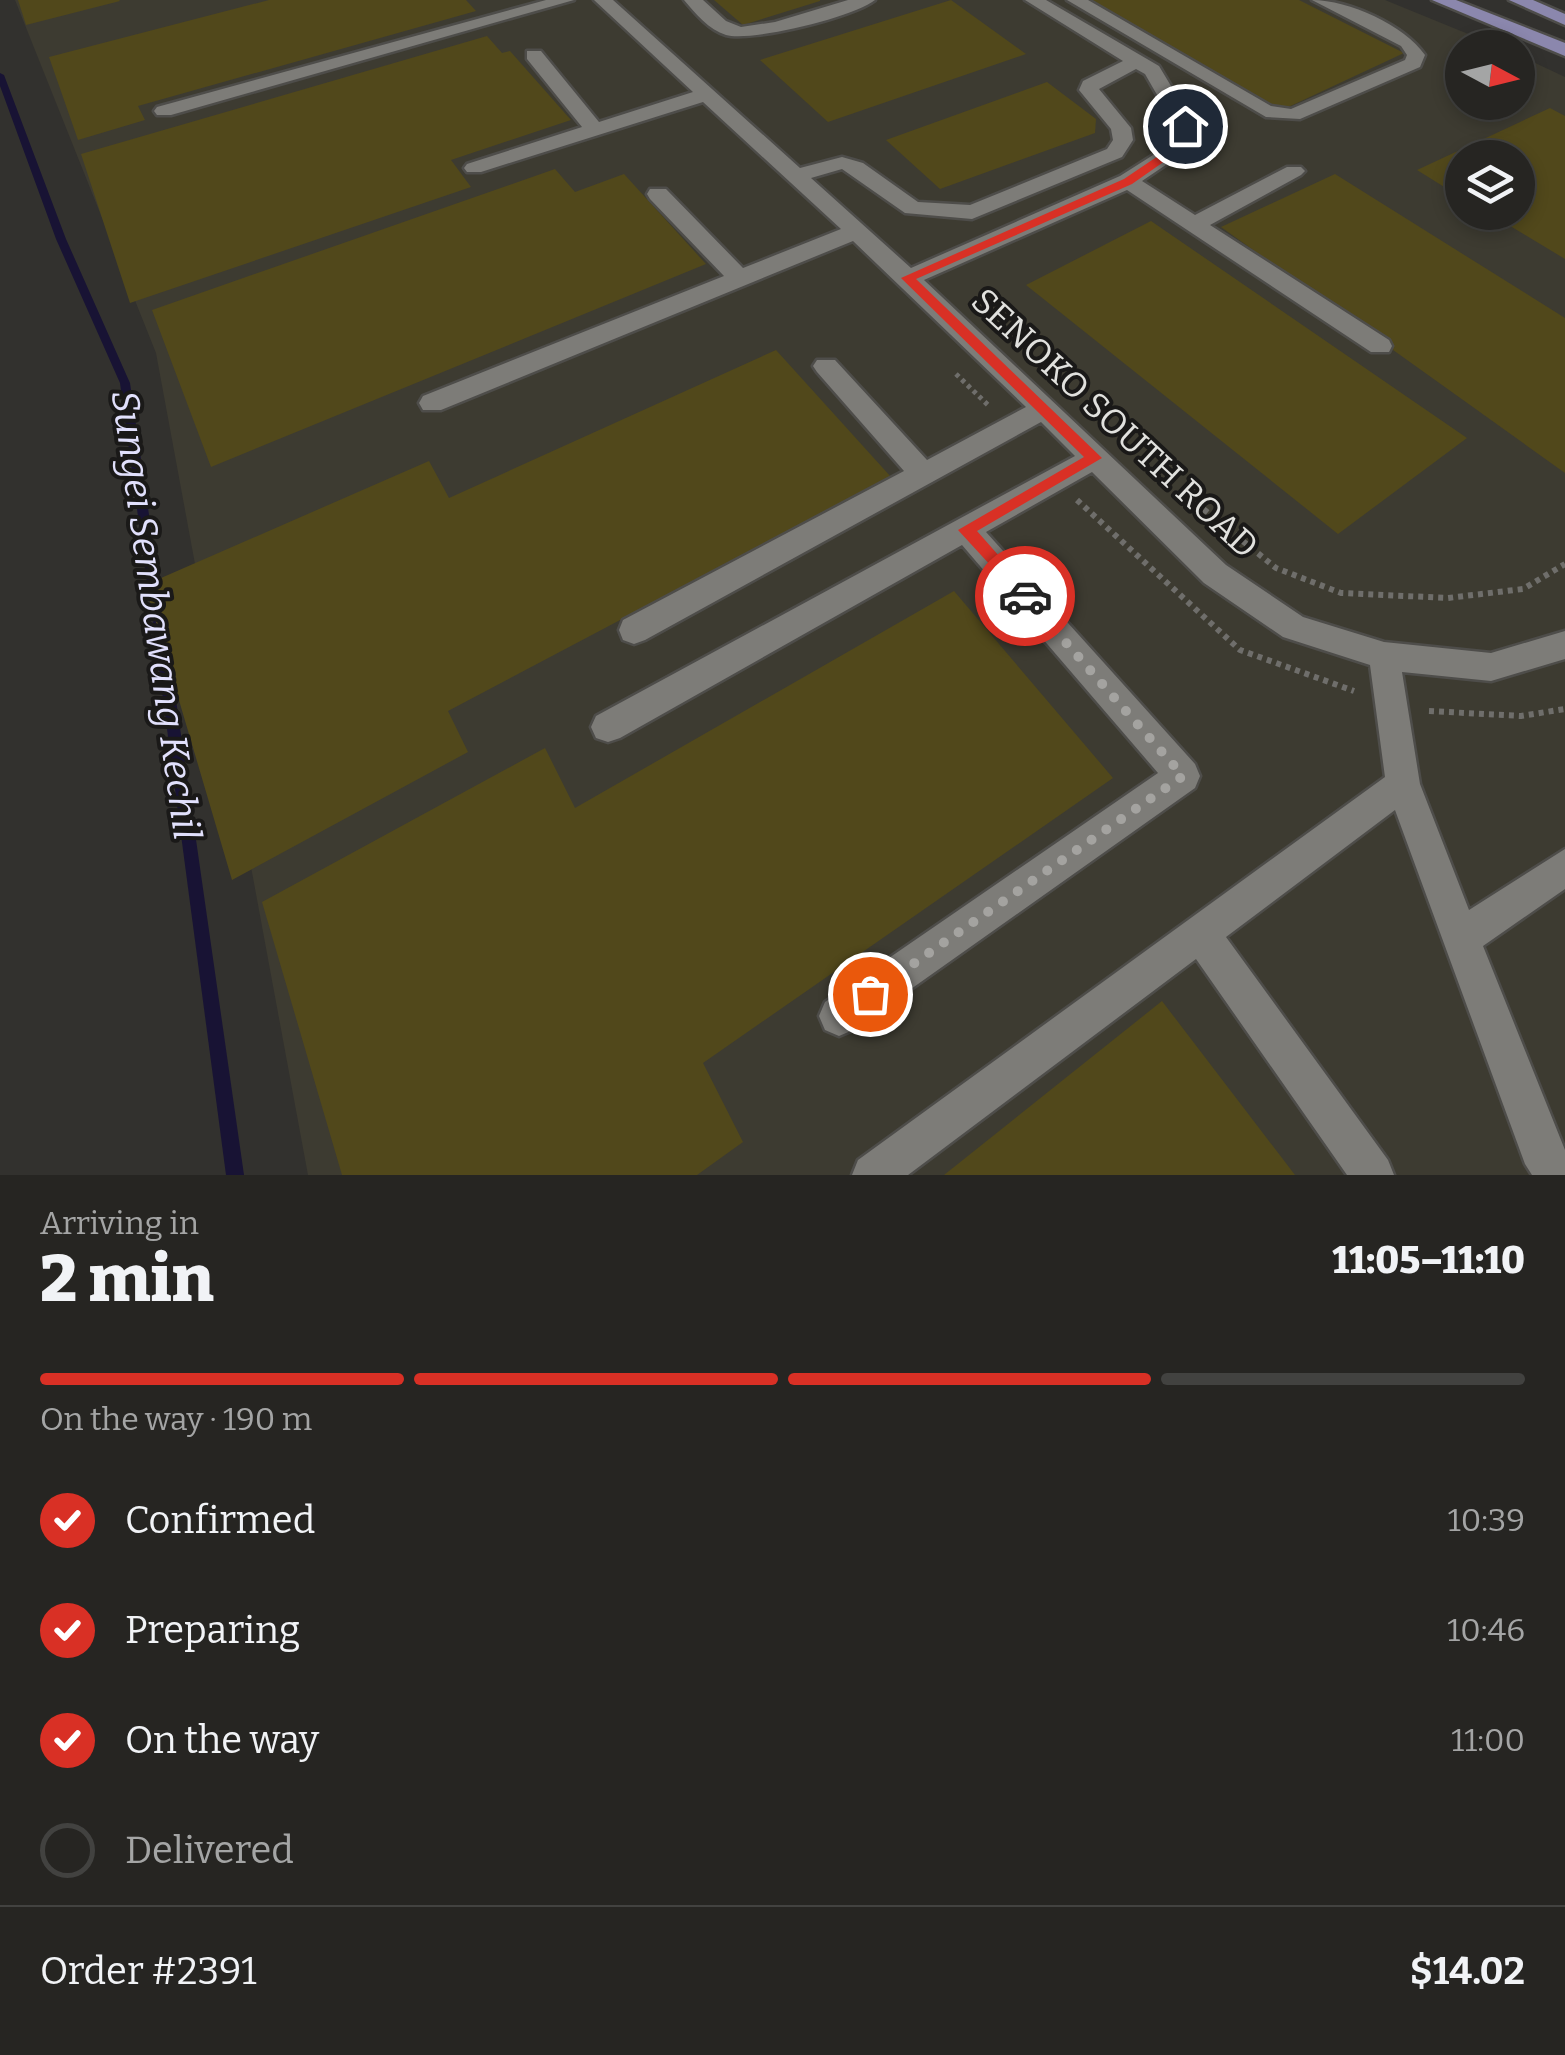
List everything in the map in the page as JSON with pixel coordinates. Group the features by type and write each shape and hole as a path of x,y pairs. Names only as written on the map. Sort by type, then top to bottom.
{"main road":[{"path":"1441,0 1565,50"},
{"path":"1518,0 1565,20"}],"street":[{"path":"482,0 498,19"},
{"path":"164,111 565,0"},
{"name":"SENOKO SOUTH ROAD","path":"604,0 908,278 1215,574 1294,627 1384,656 1491,667 1565,645"},
{"path":"693,0 724,28 735,32 866,0"},
{"path":"1076,0 1266,111 1293,115 1413,62 1416,55 1407,42 1322,0"},
{"name":"SENOKO SOUTH ROAD","path":"908,278 1128,181 1168,154 1185,126 1152,70 1040,1"},
{"path":"534,55 595,130"},
{"path":"794,176 842,163 856,168 912,208 972,212 1115,153 1123,140 1121,128 1089,90 1090,85 1138,61"},
{"path":"474,168 707,94"},
{"path":"1192,225 1294,171"},
{"path":"1128,181 1380,346"},
{"path":"658,194 740,279"},
{"path":"432,403 858,232"},
{"path":"826,366 924,474"},
{"path":"634,630 1044,409"},
{"path":"608,727 1094,458"},
{"path":"839,1016 1183,776 966,530"},
{"path":"1384,656 1403,784 1540,1149 1556,1175"},
{"path":"873,1175 1403,784"},
{"path":"1461,938 1565,868"},
{"path":"1201,934 1373,1175"}],"path":[{"path":"1189,498 1276,568 1341,592 1448,598 1523,589 1565,564"}],"shaded area":[{"path":"15,0 1385,0 1458,30 1445,30 1445,120 1535,120 1535,63 1565,77 1565,1175 308,1175 156,353"}],"building":[{"path":"18,0 119,0 120,1 26,25"},
{"path":"269,0 466,0 476,11 138,106 145,120 78,140 49,57"},
{"path":"714,0 820,0 820,1 743,25"},
{"path":"951,0 1026,54 828,122 760,60"},
{"path":"1091,0 1299,0 1404,53 1282,110"},
{"path":"487,36 502,53 510,51 571,120 451,160 471,187 130,303 81,154"},
{"path":"1047,82 1096,119 1095,133 940,189 886,140"},
{"path":"1550,108 1565,116 1565,259 1517,230 1535,230 1535,140 1481,140 1524,120 1535,120 1535,115"},
{"path":"1445,157 1445,187 1417,170"},
{"path":"555,169 575,192 624,174 706,264 211,467 152,310"},
{"path":"1335,174 1565,318 1565,473 1221,227"},
{"path":"1151,221 1467,438 1338,534 1026,285"},
{"path":"776,350 891,477 448,711 468,752 232,880 145,585 429,461 449,498"},
{"path":"954,591 1113,778 703,1063 743,1142 697,1175 342,1175 262,902 545,748 575,808"},
{"path":"1162,1001 1295,1175 944,1175"}],"waterway":[{"name":"Sungei Sembawang Kechil","path":"0,75 61,239 125,383 155,598"},
{"name":"Sungei Sembawang Kechil","path":"159,623 235,1175"}],"way so far":[{"path":"870,994 1183,776 1025,596"}],"route":[{"path":"1025,596 966,530 1094,458 908,278 1128,181 1168,154 1185,126"}]}
